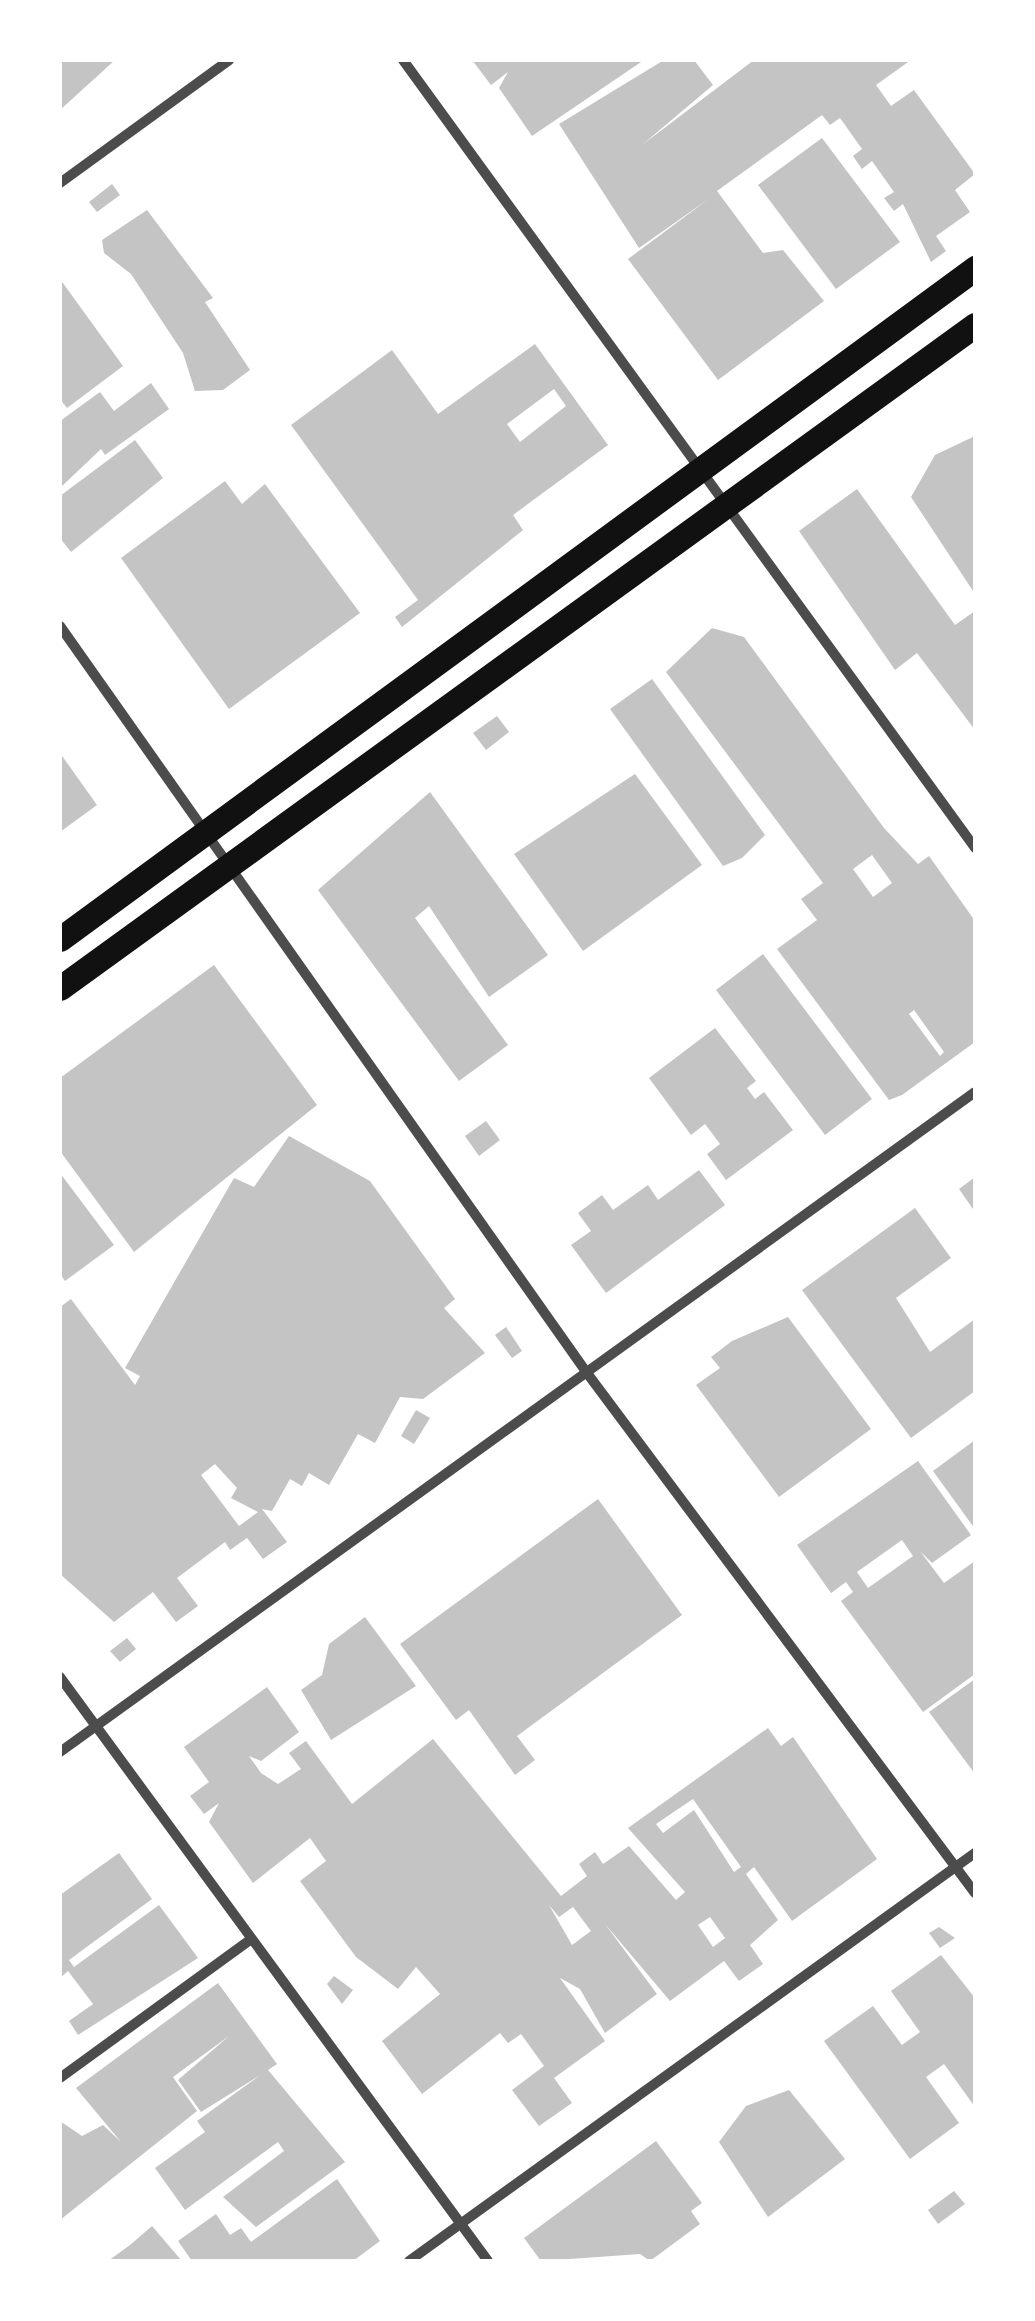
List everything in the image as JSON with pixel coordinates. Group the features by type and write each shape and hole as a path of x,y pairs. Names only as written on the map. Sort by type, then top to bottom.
{"main road":[{"path":"60,939 975,268"},
{"path":"60,988 975,325"}],"street":[{"path":"60,183 229,60"},
{"path":"403,60 975,848"},
{"path":"60,626 210,830 227,866 587,1373 975,1894"},
{"path":"60,1752 975,1092"},
{"path":"60,1677 488,2261"},
{"path":"409,2261 975,1853"},
{"path":"60,2078 250,1940"}],"building":[{"path":"60,60 64,61 115,60 60,110"},
{"path":"472,60 644,60 532,136 499,88 508,72 491,85"},
{"path":"664,60 694,60 713,85 642,145 754,60 911,60 876,85 891,106 914,90 975,174 955,190 970,212 936,236 946,251 931,262 903,204 894,211 884,198 894,192 872,161 862,169 853,156 862,149 840,118 830,125 822,115 717,191 763,253 783,250 824,301 718,380 628,259 710,198 639,248 559,124"},
{"path":"822,138 900,242 836,289 758,185"},
{"path":"112,184 120,195 97,212 89,202"},
{"path":"147,210 213,298 205,302 250,370 223,390 195,391 183,353 131,274 104,253 102,240"},
{"path":"60,279 123,366 67,408 60,399"},
{"path":"535,344 608,445 513,515 523,530 402,627 395,617 418,600 291,425 392,350 438,414","holes":["554,389 566,406 520,442 507,424"]},
{"path":"151,383 169,409 105,455 101,449 60,488 60,421 100,392 114,411"},
{"path":"975,436 975,594 911,497 935,455"},
{"path":"135,440 163,478 71,552 60,538 60,496"},
{"path":"225,481 242,504 265,484 360,613 229,709 121,558"},
{"path":"857,489 955,625 975,611 975,730 917,653 895,670 799,531"},
{"path":"712,628 744,637 884,828 918,864 929,856 975,921 975,1042 902,1095 889,1100 777,949 817,920 801,899 823,883 666,672","holes":["872,855 892,883 873,897 853,869","914,1010 944,1052 940,1056 909,1014"]},
{"path":"652,679 765,835 742,858 723,866 610,709"},
{"path":"497,716 509,732 486,750 473,733"},
{"path":"60,753 97,805 60,832"},
{"path":"635,774 702,865 583,951 514,854"},
{"path":"430,792 548,955 489,997 429,906 415,918 508,1045 459,1081 318,890"},
{"path":"763,954 872,1099 825,1135 716,990"},
{"path":"214,965 317,1105 134,1252 60,1151 60,1078"},
{"path":"715,1028 756,1081 747,1088 755,1099 764,1092 793,1130 726,1180 707,1154 720,1144 705,1124 691,1135 649,1078"},
{"path":"486,1121 500,1140 479,1156 465,1136"},
{"path":"289,1136 370,1181 455,1299 444,1308 485,1353 423,1399 400,1397 375,1443 358,1434 329,1485 309,1473 302,1486 290,1479 272,1511 262,1509 287,1542 263,1559 247,1538 230,1550 225,1542 177,1578 198,1606 176,1622 153,1592 114,1622 60,1574 60,1307 71,1299 135,1385 140,1376 125,1368 234,1178 254,1187","holes":["215,1464 237,1488 231,1498 258,1512 239,1526 201,1475"]},
{"path":"699,1170 725,1205 606,1293 571,1245 591,1231 578,1213 602,1195 613,1210 648,1185 658,1200"},
{"path":"60,1173 114,1245 65,1281 60,1274"},
{"path":"975,1177 975,1212 959,1189"},
{"path":"915,1208 951,1258 896,1298 930,1352 975,1319 975,1391 911,1438 802,1290"},
{"path":"788,1317 871,1429 779,1497 696,1385 720,1368 711,1357 732,1341"},
{"path":"506,1327 522,1351 512,1358 495,1335"},
{"path":"416,1410 430,1418 414,1444 401,1436"},
{"path":"975,1440 975,1529 933,1471"},
{"path":"918,1461 971,1535 932,1563 920,1551 944,1583 975,1561 975,1674 923,1712 841,1601 853,1592 846,1582 831,1593 797,1545","holes":["902,1540 913,1556 868,1588 857,1572"]},
{"path":"598,1499 682,1615 517,1736 535,1760 515,1775 469,1710 456,1720 400,1644"},
{"path":"365,1617 416,1686 331,1740 301,1690 322,1675 329,1644"},
{"path":"127,1638 136,1649 120,1662 110,1651"},
{"path":"975,1679 975,1774 929,1712"},
{"path":"267,1687 299,1732 261,1761 249,1756 261,1773 278,1784 301,1769 289,1753 306,1741 352,1804 433,1739 561,1896 587,1876 579,1864 595,1852 603,1864 629,1846 676,1900 685,1892 628,1828 768,1728 781,1746 793,1737 877,1859 792,1921 754,1867 746,1874 778,1920 750,1945 763,1964 739,1981 724,1961 670,2001 605,1924 657,1994 605,2033 580,1989 560,1978 605,2041 554,2078 572,2103 539,2126 512,2090 544,2066 521,2034 508,2043 500,2033 422,2094 382,2041 440,1994 416,1967 398,1989 356,1957 300,1881 326,1861 310,1838 253,1883 209,1822 219,1803 204,1814 190,1796 209,1782 184,1747","holes":["693,1799 741,1867 734,1872 694,1810 663,1833 656,1824","549,1905 559,1917 573,1907 591,1931 572,1945","710,1917 725,1938 713,1947 698,1925"]},
{"path":"119,1853 152,1899 69,1960 74,1967 159,1905 198,1958 78,2035 69,2021 93,2004 68,1971 60,1978 60,1895"},
{"path":"939,1927 955,1938 940,1948 929,1933"},
{"path":"941,1955 975,1998 975,2107 944,2064 926,2077 959,2123 910,2159 824,2041 873,2006 902,2045 920,2032 891,1991"},
{"path":"334,1976 353,1990 342,2004 327,1984"},
{"path":"218,1983 277,2064 268,2070 345,2162 256,2227 223,2197 284,2151 278,2142 185,2210 155,2168 205,2132 197,2121 259,2076 201,2112 178,2080 229,2036 173,2077 197,2111 60,2220 60,2121 82,2136 103,2125 121,2142 76,2088"},
{"path":"789,2090 845,2159 768,2217 719,2142 746,2106"},
{"path":"656,2141 702,2203 691,2211 700,2224 650,2261 640,2254 541,2261 524,2238"},
{"path":"337,2179 380,2241 353,2261 192,2261 178,2241 216,2214 230,2235 241,2228 251,2242"},
{"path":"954,2191 965,2204 938,2224 928,2210"},
{"path":"152,2226 182,2261 108,2261 130,2245"}]}
